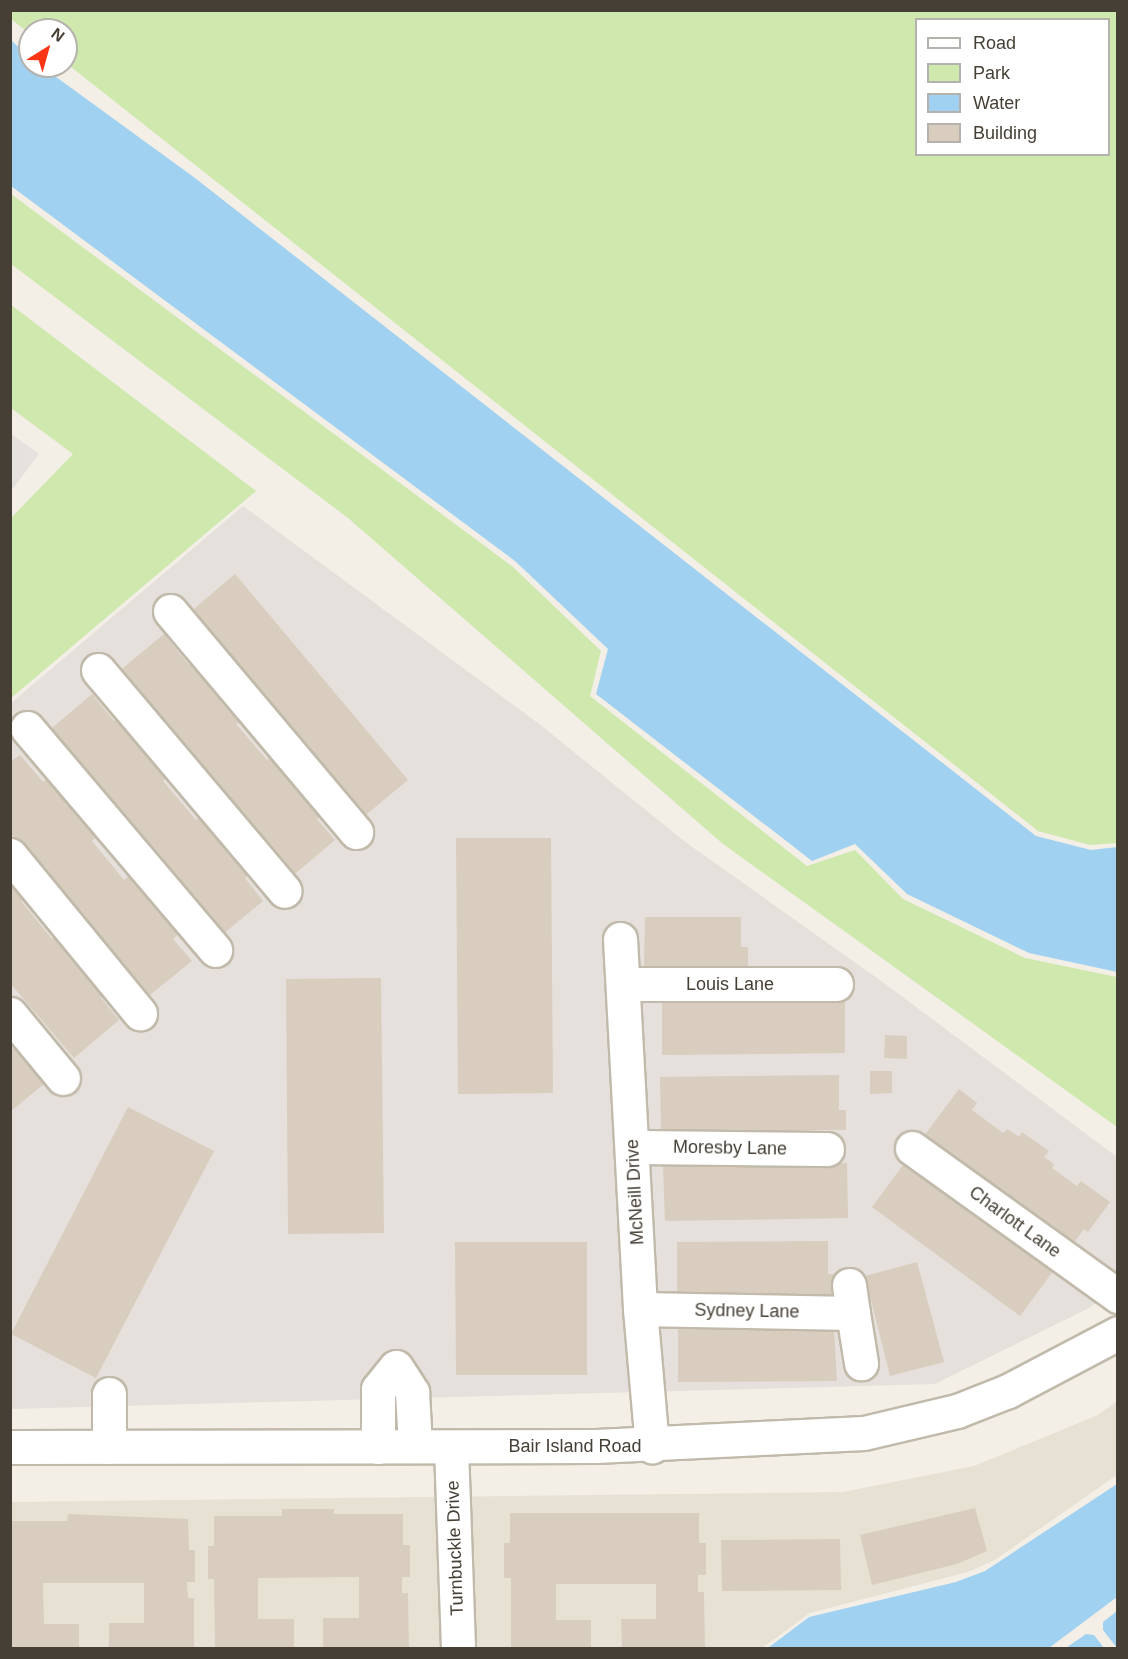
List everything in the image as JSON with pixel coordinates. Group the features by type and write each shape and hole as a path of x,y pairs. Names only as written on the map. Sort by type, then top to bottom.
{"street":[{"path":"170,611 356,832"},
{"path":"98,670 285,891"},
{"path":"27,728 215,950"},
{"path":"10,855 140,1012"},
{"name":"McNeill Drive","path":"620,939 640,1309 652,1446"},
{"name":"Louis Lane","path":"624,984 836,984"},
{"path":"10,1014 63,1078"},
{"name":"Moresby Lane","path":"633,1147 827,1149"},
{"name":"Charlott Lane","path":"912,1148 1118,1296"},
{"name":"Sydney Lane","path":"640,1309 851,1299 861,1363"},
{"name":"Bair Island Road","path":"10,1447 652,1446 864,1433 914,1424 1008,1391 1118,1333"},
{"path":"378,1447 378,1389 396,1367 412,1392 415,1446"},
{"path":"109,1394 109,1447"},
{"name":"Turnbuckle Drive","path":"451,1447 458,1648"}],"shaded area":[{"path":"10,433 39,454 11,491 10,491"},
{"path":"243,506 538,723 684,841 884,983 1117,1157 1117,1287 1089,1308 935,1384 11,1409 10,704"},
{"path":"1117,1401 1117,1475 995,1560 968,1572 810,1613 762,1648 11,1648 10,1502 843,1492 974,1466 1098,1415"}],"green space":[{"path":"10,11 1117,11 1117,843 1090,845 1038,831 78,72 78,18 18,18 18,25 11,19"},
{"path":"11,194 513,567 601,651 590,696 807,866 855,850 903,899 1025,958 1117,977 1117,1127 723,844 348,518 11,264"},
{"path":"10,304 256,491 11,698 11,518 73,454 11,408"}],"water":[{"path":"11,40 18,47 18,78 58,78 195,178 1036,836 1091,850 1117,847 1117,972 1029,953 907,894 855,844 812,861 596,694 608,649 515,561 11,186"},
{"path":"1117,1484 1117,1648 768,1648 809,1617 956,1582 985,1571"}],"pier":[{"path":"1117,1597 1117,1611 1103,1622 1103,1630 1117,1648 1104,1648 1094,1635 1086,1634 1066,1648 1049,1648"}],"building":[{"path":"235,574 408,780 361,819 188,614"},
{"path":"164,634 189,665 198,657 247,715 236,724 267,760 278,751 327,811 317,819 335,840 289,879 117,673"},
{"path":"92,694 114,721 124,714 173,772 163,781 196,820 206,811 255,870 245,878 263,901 217,939 46,733"},
{"path":"20,755 43,782 53,773 102,832 92,841 124,880 135,871 183,930 173,939 192,961 145,999 10,837 10,762"},
{"path":"456,838 551,838 553,1093 458,1094"},
{"path":"10,867 31,892 21,901 52,939 63,931 111,989 101,998 119,1020 74,1058 10,983"},
{"path":"645,917 741,917 741,947 748,947 748,967 644,967"},
{"path":"381,978 384,1233 288,1234 286,979"},
{"path":"845,1000 845,1053 662,1055 662,1001"},
{"path":"10,1032 50,1079 10,1112"},
{"path":"885,1035 907,1036 907,1059 884,1058"},
{"path":"870,1071 892,1071 892,1093 870,1094"},
{"path":"839,1075 839,1110 846,1110 846,1130 661,1131 660,1077"},
{"path":"959,1089 977,1103 972,1110 1003,1133 1007,1129 1019,1137 1022,1132 1049,1151 1044,1157 1054,1164 1052,1168 1077,1186 1081,1181 1110,1202 1088,1232 1084,1229 1073,1244 924,1136"},
{"path":"128,1107 214,1151 96,1378 11,1334"},
{"path":"906,1161 1054,1270 1020,1316 872,1207"},
{"path":"847,1163 848,1218 665,1221 663,1165"},
{"path":"828,1241 828,1274 834,1274 834,1294 677,1295 677,1242"},
{"path":"455,1242 587,1242 587,1375 456,1375"},
{"path":"917,1262 944,1362 890,1376 865,1276"},
{"path":"678,1328 834,1328 837,1381 678,1382"},
{"path":"975,1508 987,1551 957,1564 872,1585 860,1535"},
{"path":"282,1509 334,1509 334,1514 403,1514 403,1545 410,1545 410,1577 402,1577 402,1593 408,1593 409,1648 323,1648 323,1618 359,1618 359,1577 258,1578 258,1619 294,1619 294,1648 215,1648 214,1579 208,1579 208,1546 214,1546 214,1516 282,1516"},
{"path":"510,1513 699,1513 699,1543 706,1543 706,1575 698,1575 698,1592 704,1592 705,1648 622,1648 621,1619 656,1619 656,1584 556,1584 556,1620 591,1620 591,1648 511,1648 511,1578 504,1578 504,1543 510,1543"},
{"path":"68,1514 188,1519 189,1550 195,1550 195,1582 187,1582 188,1598 194,1598 194,1648 109,1648 109,1623 144,1623 144,1583 43,1583 44,1624 79,1624 79,1648 10,1648 10,1521 67,1521"},
{"path":"840,1539 841,1590 722,1591 721,1540"}]}
